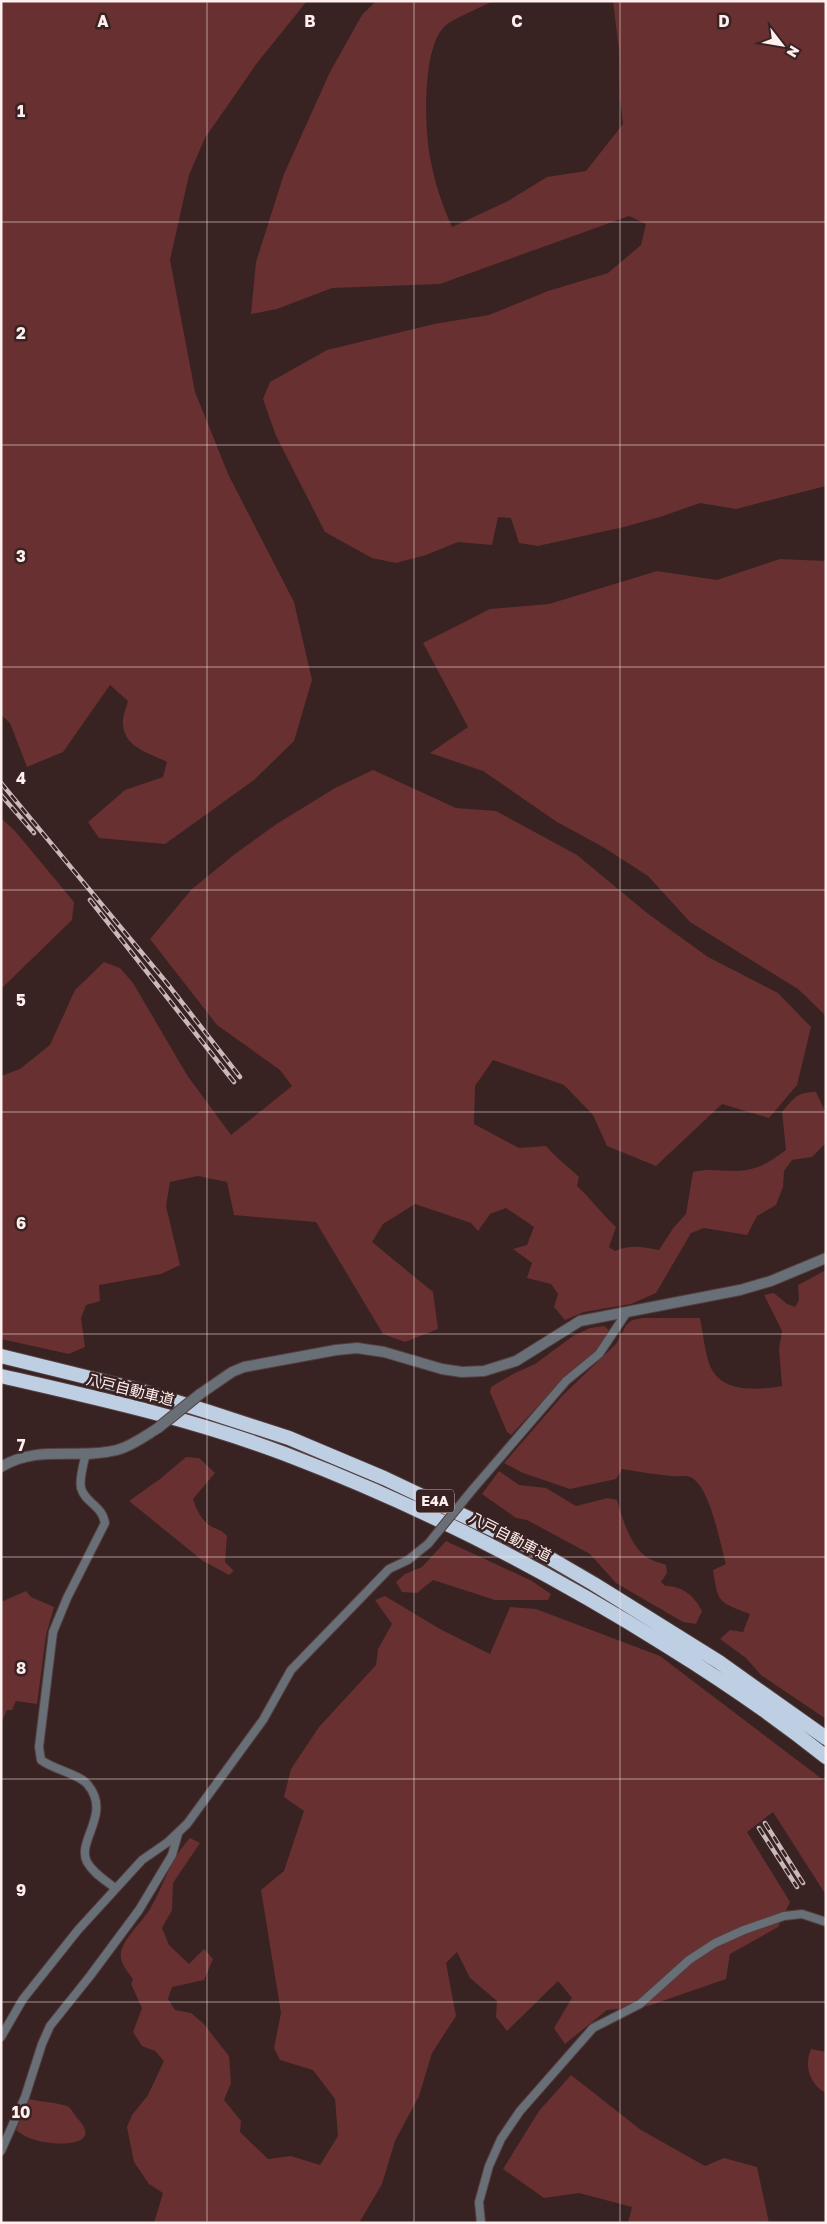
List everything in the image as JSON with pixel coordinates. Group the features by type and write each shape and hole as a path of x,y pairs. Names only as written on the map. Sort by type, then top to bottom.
{"highway":[{"name":"八戸自動車道","path":"1,1356 135,1389 289,1438 410,1490 534,1549 594,1584 711,1657 826,1738"},
{"name":"八戸自動車道","path":"1,1376 132,1406 284,1454 378,1492 465,1532 526,1563 610,1610 712,1674 826,1757"}],"street":[{"path":"1,1467 28,1455 118,1450 133,1444 158,1428 200,1394 232,1372 244,1367 357,1348 384,1352 442,1369 462,1372 484,1371 516,1361 580,1321 740,1290 771,1281 826,1258"},
{"path":"1,2037 23,1999 78,1930 142,1860 178,1834 262,1720 291,1670 389,1569 414,1556 428,1544 566,1381 598,1354 627,1312"},
{"path":"86,1453 81,1489 87,1498 100,1509 105,1523 63,1607 53,1632 39,1747 41,1760 51,1768 87,1783 93,1792 97,1806 96,1817 86,1841 86,1860 94,1871 115,1888"},
{"path":"1,2151 25,2097 42,2044 50,2026 139,1910 172,1855 178,1834"},
{"path":"481,2223 478,2202 489,2166 501,2139 520,2111 593,2028 640,2004 689,1960 715,1943 744,1930 784,1916 802,1914 826,1922"}],"shaded area":[{"path":"1,1 307,1 257,63 205,138 189,175 170,260 195,392 229,476 294,602 312,680 294,741 254,780 165,844 99,838 88,822 125,790 163,777 167,762 139,749 128,739 123,722 128,701 110,685 63,752 27,767 10,723 1,715"},
{"path":"376,1 493,1 446,25 436,39 431,55 426,112 429,148 437,187 452,227 508,201 547,177 586,171 623,124 620,98 619,50 613,1 826,1 826,486 736,509 700,503 624,527 538,546 519,543 511,518 498,517 492,545 458,542 426,555 396,563 372,558 325,532 276,436 263,399 270,382 327,350 434,324 489,315 548,291 608,273 641,245 646,224 629,216 440,284 332,288 277,309 251,314 256,262 284,174 330,72 362,15"},
{"path":"780,559 826,561 826,1016 798,989 690,922 648,876 603,847 557,822 483,771 430,753 468,727 423,643 490,609 549,604 657,571 717,580"},
{"path":"373,770 456,808 496,811 577,855 647,913 708,957 778,993 811,1027 797,1085 769,1118 722,1104 656,1166 607,1146 593,1115 564,1085 493,1060 475,1086 474,1124 519,1148 546,1146 579,1177 577,1186 616,1227 609,1247 615,1251 631,1247 659,1250 674,1227 686,1214 693,1172 708,1170 738,1171 756,1168 774,1159 786,1150 782,1112 793,1100 804,1093 816,1092 826,1113 825,1144 812,1157 792,1160 784,1171 783,1187 776,1205 757,1216 747,1235 704,1228 691,1233 656,1293 631,1304 584,1312 565,1320 554,1307 558,1294 551,1284 527,1278 532,1263 513,1249 527,1245 534,1227 506,1208 490,1214 478,1231 471,1223 415,1204 383,1224 372,1242 433,1292 438,1329 405,1342 383,1334 316,1222 234,1215 227,1182 198,1176 170,1182 166,1206 180,1265 161,1274 99,1285 100,1301 86,1305 81,1318 85,1347 69,1354 1,1339 1,1076 20,1069 50,1045 75,990 104,962 120,968 133,983 187,1075 231,1135 292,1086 280,1070 217,1025 150,939 192,889 235,854 275,825 335,788"},
{"path":"1,818 15,831 74,902 72,920 1,989"},
{"path":"826,1270 826,1719 761,1675 746,1658 720,1639 730,1630 743,1632 750,1614 726,1604 719,1596 713,1570 726,1564 709,1503 697,1482 688,1476 671,1476 622,1469 616,1479 570,1489 523,1473 504,1463 563,1395 616,1344 626,1325 632,1320 643,1318 700,1318 707,1357 711,1368 724,1382 733,1386 753,1389 782,1386 779,1349 782,1331 764,1295 774,1293 787,1304 795,1307 799,1300 798,1285"},
{"path":"604,1326 609,1330 598,1350 563,1379 511,1435 507,1432 490,1392 491,1387 535,1364 573,1336 590,1328"},
{"path":"186,1457 199,1458 215,1473 193,1499 197,1510 204,1520 227,1536 225,1562 234,1571 229,1575 203,1561 129,1501 160,1479"},
{"path":"499,1471 519,1485 546,1488 576,1506 608,1498 617,1500 628,1532 637,1547 648,1558 666,1565 667,1573 661,1582 665,1586 683,1590 692,1596 699,1606 702,1611 696,1624 683,1622 616,1583 590,1554 527,1520 516,1518 482,1494"},
{"path":"446,1541 532,1581 551,1594 548,1600 495,1600 433,1580 417,1593 402,1592 396,1582 405,1574 422,1567"},
{"path":"26,1591 31,1597 54,1607 46,1635 37,1704 16,1701 12,1710 7,1710 1,1724 1,1602"},
{"path":"385,1596 440,1629 490,1654 510,1607 536,1609 660,1656 826,1782 826,1895 773,1812 747,1832 790,1902 778,1927 730,1954 726,1979 648,2006 607,2010 565,2044 554,2028 572,1998 558,1981 507,2031 496,2017 497,2001 470,1978 457,1952 446,1963 456,2016 432,2053 419,2096 395,2141 382,2184 359,2223 154,2223 163,2193 149,2184 134,2162 127,2127 132,2115 148,2095 164,2061 155,2051 142,2046 133,2032 142,2008 131,1984 133,1979 122,1963 121,1952 129,1936 150,1909 172,1864 190,1838 200,1843 173,1883 172,1910 162,1928 169,1945 189,1964 204,1949 213,1959 204,1980 172,1987 168,1999 175,2010 191,2013 203,2023 229,2056 231,2083 224,2100 241,2121 240,2132 268,2159 291,2156 320,2165 338,2136 335,2099 313,2070 280,2060 274,2048 281,2013 261,1890 284,1871 304,1811 284,1797 291,1769 319,1727 376,1665 378,1649 392,1624 375,1600"},
{"path":"811,2049 826,2052 826,2093 816,2085 810,2074 808,2061"},
{"path":"571,2075 641,2130 705,2166 724,2158 757,2167 769,2223 628,2223 632,2207 579,2193 544,2198 503,2169 539,2111"},
{"path":"29,2099 69,2107 79,2120 85,2135 76,2142 51,2143 37,2141 22,2134 16,2130"}],"railway":[{"path":"1,783 166,982 240,1077"},
{"path":"1,795 34,833"},
{"path":"90,900 234,1082"},
{"path":"765,1823 803,1883"},
{"path":"759,1828 797,1887"}]}
